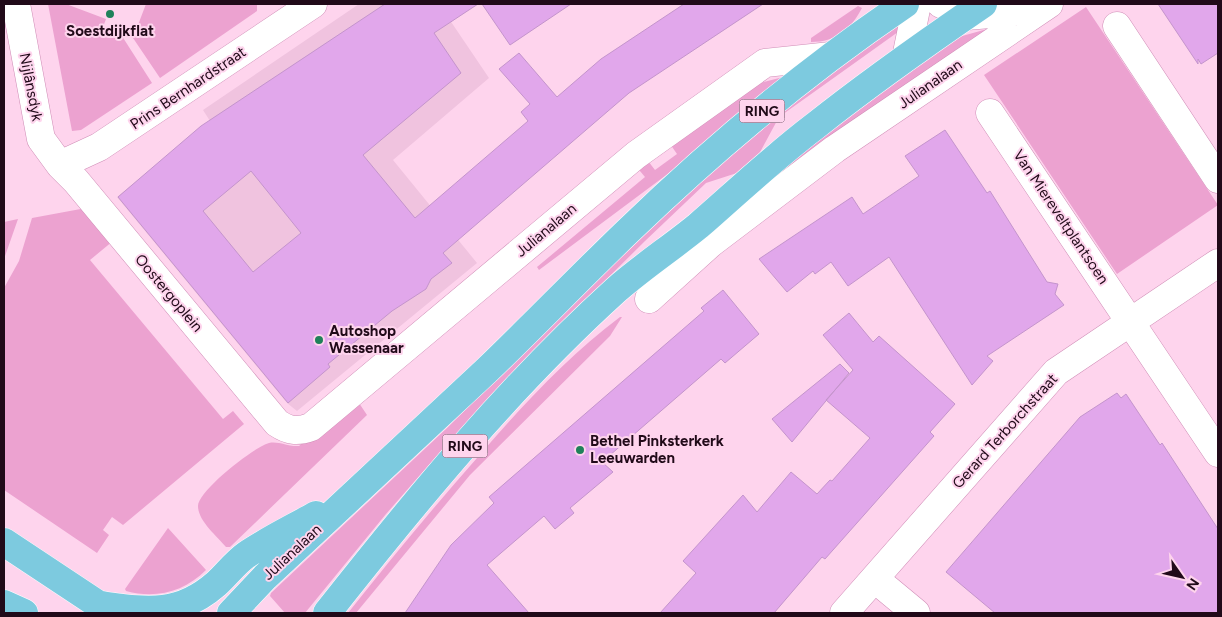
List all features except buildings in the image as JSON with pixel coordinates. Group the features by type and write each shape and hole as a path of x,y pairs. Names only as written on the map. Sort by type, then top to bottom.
{"main road":[{"name":"Julianalaan","path":"231,613 265,578 486,370 629,230 730,138 791,86 904,4"},
{"name":"Julianalaan","path":"327,613 420,497 471,439 559,346 617,290 697,226 759,171 816,125 906,58 975,10"},
{"name":"Julianalaan","path":"106,609 156,611 177,607 199,597 245,556 356,492"},
{"path":"4,542 106,609"},
{"path":"4,604 24,613"}],"street":[{"name":"Nijlânsdyk","path":"16,4 41,139 60,166"},
{"name":"Prins Bernhardstraat","path":"60,166 99,148 284,12 313,4"},
{"path":"906,58 918,4"},
{"path":"941,4 975,10"},
{"name":"Julianalaan","path":"975,10 1044,7"},
{"name":"Julianalaan","path":"649,299 679,270 835,149 1044,7"},
{"path":"1117,26 1218,180"},
{"name":"Julianalaan","path":"277,423 287,430 299,431 311,427 636,155 765,63 831,56"},
{"name":"Van Miereveltplantsoen","path":"990,112 1218,453"},
{"name":"Oostergoplein","path":"60,166 76,181 277,423"},
{"name":"Gerard Terborchstraat","path":"844,613 1056,372 1218,263"},
{"name":"Julianalaan","path":"617,290 679,270"},
{"path":"875,579 916,613"}],"shaded area":[{"path":"48,4 66,4 106,19 103,27 120,33 152,83 81,130 72,131"},
{"path":"146,4 257,4 257,11 160,78 133,38"},
{"path":"359,4 439,4 489,78 393,160 477,263 297,411 287,403 117,197 210,121 203,110"},
{"path":"858,6 862,8 858,15 842,33 828,40 811,42 811,38"},
{"path":"1086,7 1218,205 1117,274 984,75"},
{"path":"905,16 898,32 779,117 758,156 740,172 706,183 645,241 509,376 386,514 305,613 285,613 270,596 271,593 446,429 645,231 753,131"},
{"path":"998,26 736,206 812,144 955,38"},
{"path":"783,77 677,167 539,270 537,267 645,177 635,165 645,157 655,170 677,154 668,141 756,84"},
{"path":"86,208 113,241 90,260 223,419 233,411 244,424 123,525 112,517 103,530 109,535 97,553 4,490 4,288 19,261 32,218"},
{"path":"18,219 4,259 4,222"},
{"path":"622,317 610,336 470,475 356,613 348,613 427,515 510,420 581,349"},
{"path":"357,400 367,415 230,547 226,547 204,523 199,512 200,499 207,490 228,470 262,446 269,443 280,443 299,446"},
{"path":"168,528 206,570 188,584 169,592 148,594 126,591 125,589"}],"place":[{"name":"Soestdijkflat","path":"110,14"},
{"name":"Autoshop Wassenaar","path":"319,340"},
{"name":"Bethel Pinksterkerk Leeuwarden","path":"580,450"}]}
